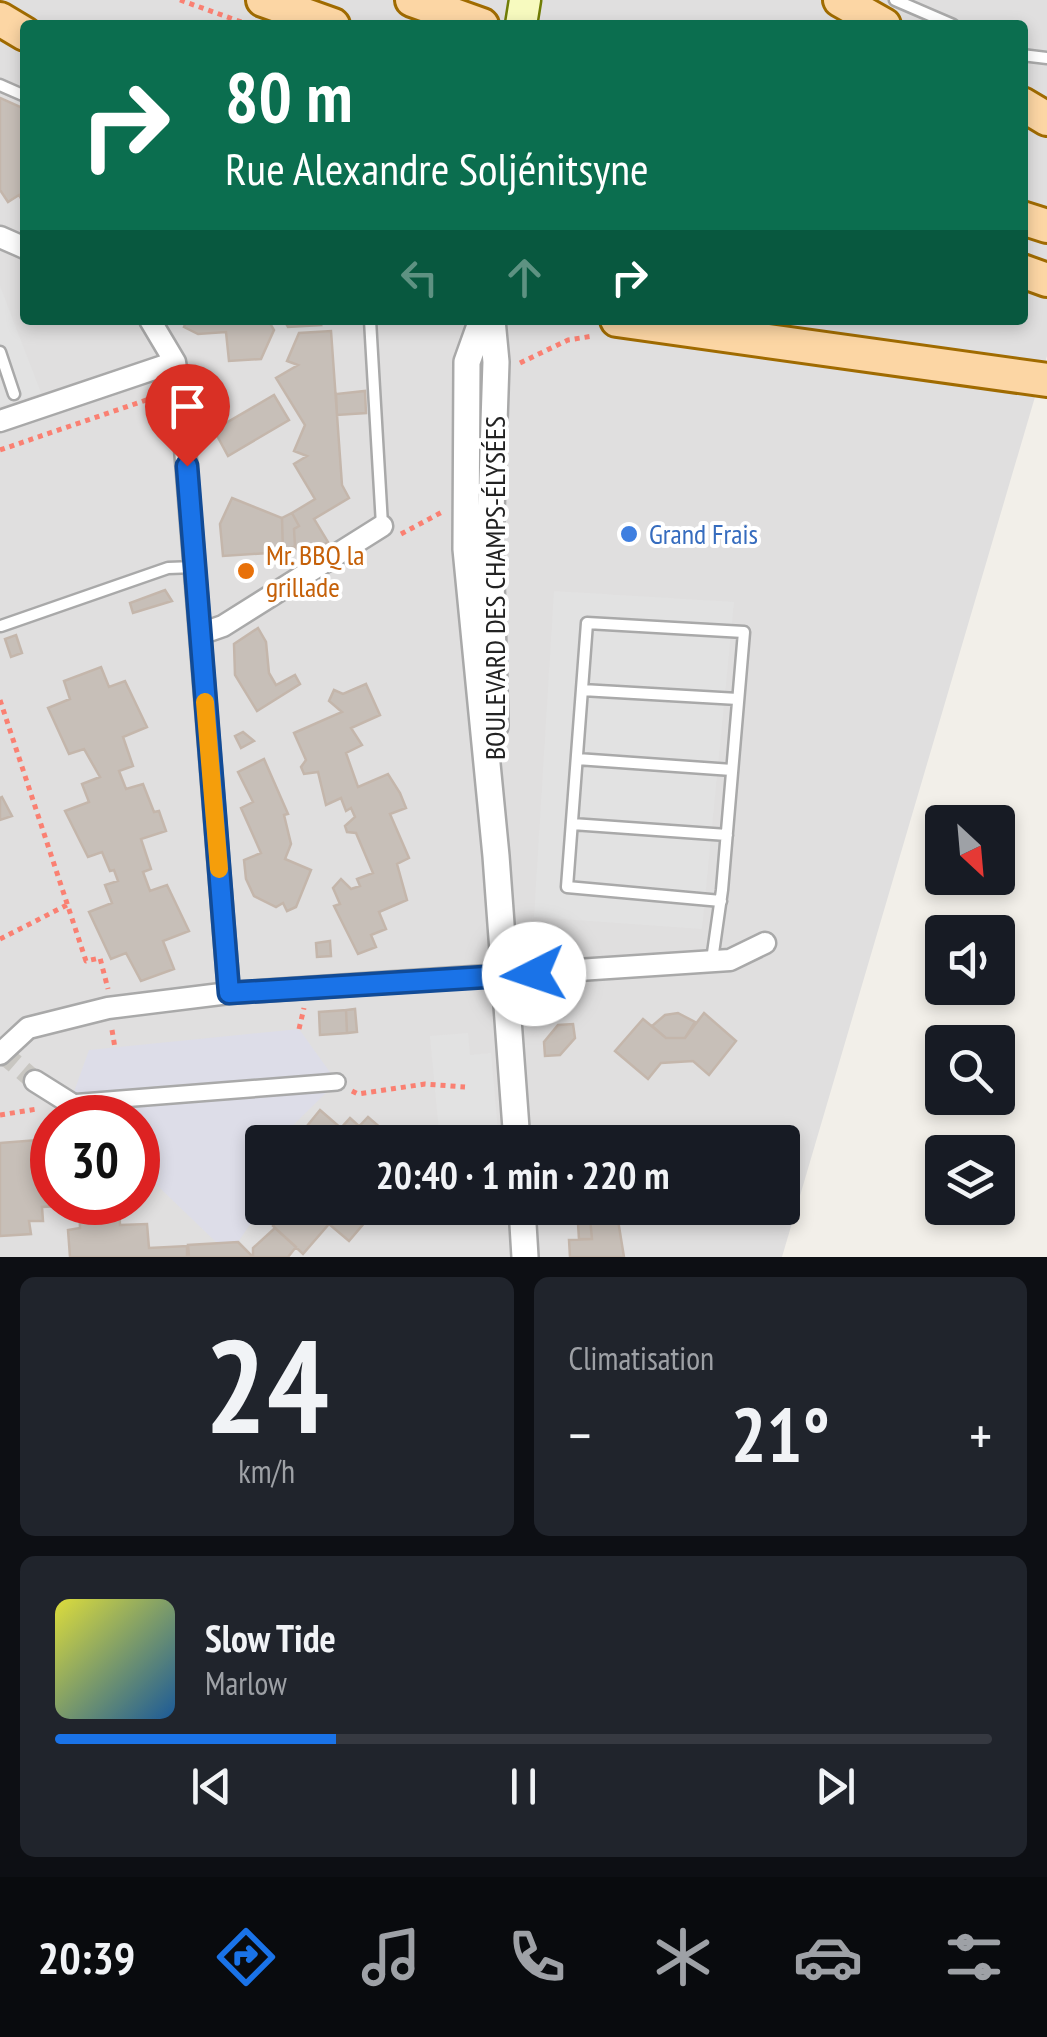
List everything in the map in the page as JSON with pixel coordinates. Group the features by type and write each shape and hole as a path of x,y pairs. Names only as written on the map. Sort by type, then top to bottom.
{"main road":[{"path":"263,0 319,20"},
{"path":"412,0 468,20"},
{"path":"840,0 875,20"},
{"path":"653,325 1047,380"}],"street":[{"path":"153,325 175,362 181,400 229,993"},
{"name":"BOULEVARD DES CHAMPS-ÉLYSÉES","path":"480,325 467,362 466,499 477,690 496,856 516,1125"},
{"name":"BOULEVARD DES CHAMPS-ÉLYSÉES","path":"492,325 496,362 490,525 496,856"},
{"path":"0,422 175,362"},
{"path":"200,634 223,626 382,526"},
{"path":"0,1054 28,1028 108,1008 229,993 730,960 765,943"},
{"path":"35,1080 58,1095"},
{"path":"160,1096 336,1082"},
{"path":"523,1225 525,1257"}],"lane":[{"path":"895,0 941,20"},
{"path":"370,325 382,526"},
{"path":"0,352 14,394"},
{"path":"0,626 168,568 196,567"},
{"path":"712,961 721,901 744,632 587,623 567,887 721,901"},
{"path":"582,690 738,699"},
{"path":"576,759 732,770"},
{"path":"572,824 727,835"}],"path":[{"path":"180,0 236,20"},
{"path":"0,450 164,395 181,400"},
{"path":"382,526 390,540 466,499"},
{"path":"0,700 86,961 100,958 108,982 115,1048"},
{"path":"0,939 67,905"},
{"path":"336,1082 358,1094 425,1084 465,1088"}],"shaded area":[{"path":"0,0 1047,0 1047,356 800,1196 800,1125 245,1125 245,1225 791,1225 782,1257 0,1257"},
{"path":"0,286 41,393 0,406"},
{"path":"554,591 734,602 702,929 534,917"},
{"path":"299,1029 337,1082 293,1125 245,1125 245,1225 250,1225 238,1242 217,1243 160,1188 160,1095 73,1095 89,1050"},
{"path":"468,1033 470,1055 491,1053 497,1125 438,1125 430,1036"}],"building":[{"path":"0,98 20,107 20,197 8,202 0,190"},
{"path":"271,325 274,330 261,359 229,361 226,332 198,334 184,327"},
{"path":"331,331 342,485 349,498 314,519 328,542 303,557 295,546 294,529 299,526 292,513 315,499 294,464 307,456 294,451 305,425 276,378 298,365 287,361 299,333"},
{"path":"365,391 366,413 337,415 336,394"},
{"path":"274,395 289,420 228,456 214,430"},
{"path":"232,498 282,518 283,552 223,556 220,524"},
{"path":"292,513 299,526 294,529 295,546 283,552 282,518"},
{"path":"165,590 172,601 133,613 130,603"},
{"path":"258,628 266,642 269,673 276,685 295,675 300,684 257,711 235,675 234,644"},
{"path":"16,635 22,653 11,657 5,639"},
{"path":"101,667 109,687 125,681 147,727 123,737 133,766 119,771 126,789 143,784 166,831 141,839 151,869 143,872 150,891 167,885 189,931 163,941 174,969 141,981 126,953 111,959 89,912 112,903 105,885 118,881 114,870 110,871 102,852 88,857 65,811 89,802 82,784 100,777 84,749 69,754 48,708 70,699 64,681"},
{"path":"366,684 380,715 351,728 362,745 346,753 358,787 388,774 400,793 406,808 390,814 409,858 397,864 407,900 379,912 386,929 371,935 376,947 358,954 334,906 340,904 333,888 341,879 351,889 360,886 357,879 373,873 356,833 347,832 345,826 355,817 351,808 346,811 341,798 326,805 318,772 304,774 301,767 306,760 294,733 342,712 329,701 334,690 343,694"},
{"path":"243,732 254,741 241,748 235,736"},
{"path":"264,759 288,814 284,815 291,844 285,859 311,870 296,907 287,911 283,903 276,907 254,896 246,879 244,860 261,853 241,808 253,802 238,772"},
{"path":"0,798 12,816 0,820"},
{"path":"330,941 331,956 317,957 316,943"},
{"path":"355,1009 357,1032 347,1033 346,1010"},
{"path":"346,1010 347,1033 320,1035 319,1012"},
{"path":"678,1013 695,1022 685,1038 666,1038 652,1026 665,1015"},
{"path":"704,1013 736,1041 709,1075 693,1061 661,1063 648,1079 615,1051 643,1019 666,1038 685,1038"},
{"path":"573,1024 575,1038 560,1055 545,1056 544,1042 558,1025"},
{"path":"320,1110 337,1125 308,1125"},
{"path":"368,1117 377,1125 360,1125"},
{"path":"30,1141 31,1234 0,1236 0,1143"},
{"path":"80,1225 147,1225 149,1248 187,1246 187,1257 70,1257 68,1230"},
{"path":"274,1225 328,1225 303,1254"},
{"path":"330,1225 363,1225 349,1241"},
{"path":"578,1225 591,1225 592,1239 579,1239"},
{"path":"591,1225 619,1225 624,1257 570,1257 569,1240 592,1239"},
{"path":"275,1228 296,1247 288,1257 253,1257 253,1248"},
{"path":"238,1242 253,1257 189,1257 188,1245"}],"tunnel":[{"path":"0,1051 35,1081"}],"slow traffic":[{"path":"205,702 219,869"}],"place":[{"name":"Grand Frais","path":"629,534"},
{"name":"Mr. BBQ la grillade","path":"246,571"}],"route":[{"path":"187,466 229,993 534,974"}]}
